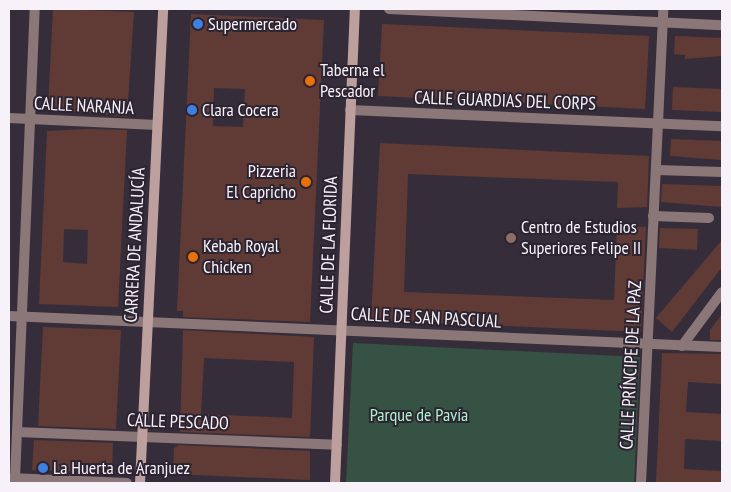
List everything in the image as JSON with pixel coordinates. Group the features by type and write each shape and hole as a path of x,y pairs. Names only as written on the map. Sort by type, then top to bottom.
{"main road":[{"name":"CARRERA DE ANDALUCÍA","path":"140,483 163,9"},
{"name":"CALLE DE LA FLORIDA","path":"335,483 355,9"}],"street":[{"path":"35,9 17,432 12,478 127,483"},
{"path":"389,9 560,13 722,25"},
{"name":"CALLE PRÍNCIPE DE LA PAZ","path":"641,483 664,9"},
{"name":"CALLE GUARDIAS DEL CORPS","path":"350,110 722,126"},
{"name":"CALLE NARANJA","path":"9,118 157,126"},
{"path":"657,170 722,172"},
{"path":"653,216 709,218"},
{"path":"682,346 722,292"},
{"name":"CALLE DE SAN PASCUAL","path":"9,316 722,347"},
{"name":"CALLE PESCADO","path":"17,432 337,445"}],"green space":[{"name":"Parque de Pavía","path":"353,343 640,357 634,483 346,483"}],"building":[{"path":"53,9 134,12 127,117 48,109"},
{"path":"191,14 324,20 310,322 183,317 183,311 177,311","holes":["214,88 245,89 243,127 213,126"]},
{"path":"382,24 649,36 645,109 378,96"},
{"path":"675,36 722,38 722,56 685,59 685,55 674,54"},
{"path":"673,87 722,89 722,112 672,110"},
{"path":"127,130 118,307 39,304 47,131","holes":["64,229 88,230 87,264 63,262"]},
{"path":"671,139 722,141 722,160 670,156"},
{"path":"380,143 649,156 647,207 617,208 618,182 408,174 404,292 614,300 617,226 646,227 641,332 371,320"},
{"path":"662,184 722,186 722,207 661,202"},
{"path":"660,228 698,229 697,250 659,248"},
{"path":"722,240 722,267 672,332 656,318"},
{"path":"722,314 722,340 710,340 710,330"},
{"path":"43,327 121,330 116,429 38,426"},
{"path":"183,330 314,337 310,437 180,432","holes":["204,358 294,362 292,418 201,414"]},
{"path":"662,353 722,354 722,384 688,382 686,412 722,414 722,441 685,439 684,469 722,471 722,483 656,483"},
{"path":"34,440 113,443 112,473 32,470"},
{"path":"179,445 310,451 310,480 173,474 174,448"}],"place":[{"name":"Supermercado","path":"198,24"},
{"name":"Taberna el Pescador","path":"310,81"},
{"name":"Clara Cocera","path":"192,110"},
{"name":"Pizzeria El Capricho","path":"306,182"},
{"name":"Centro de Estudios Superiores Felipe II","path":"511,238"},
{"name":"Kebab Royal Chicken","path":"193,257"},
{"name":"La Huerta de Aranjuez","path":"43,468"}]}
